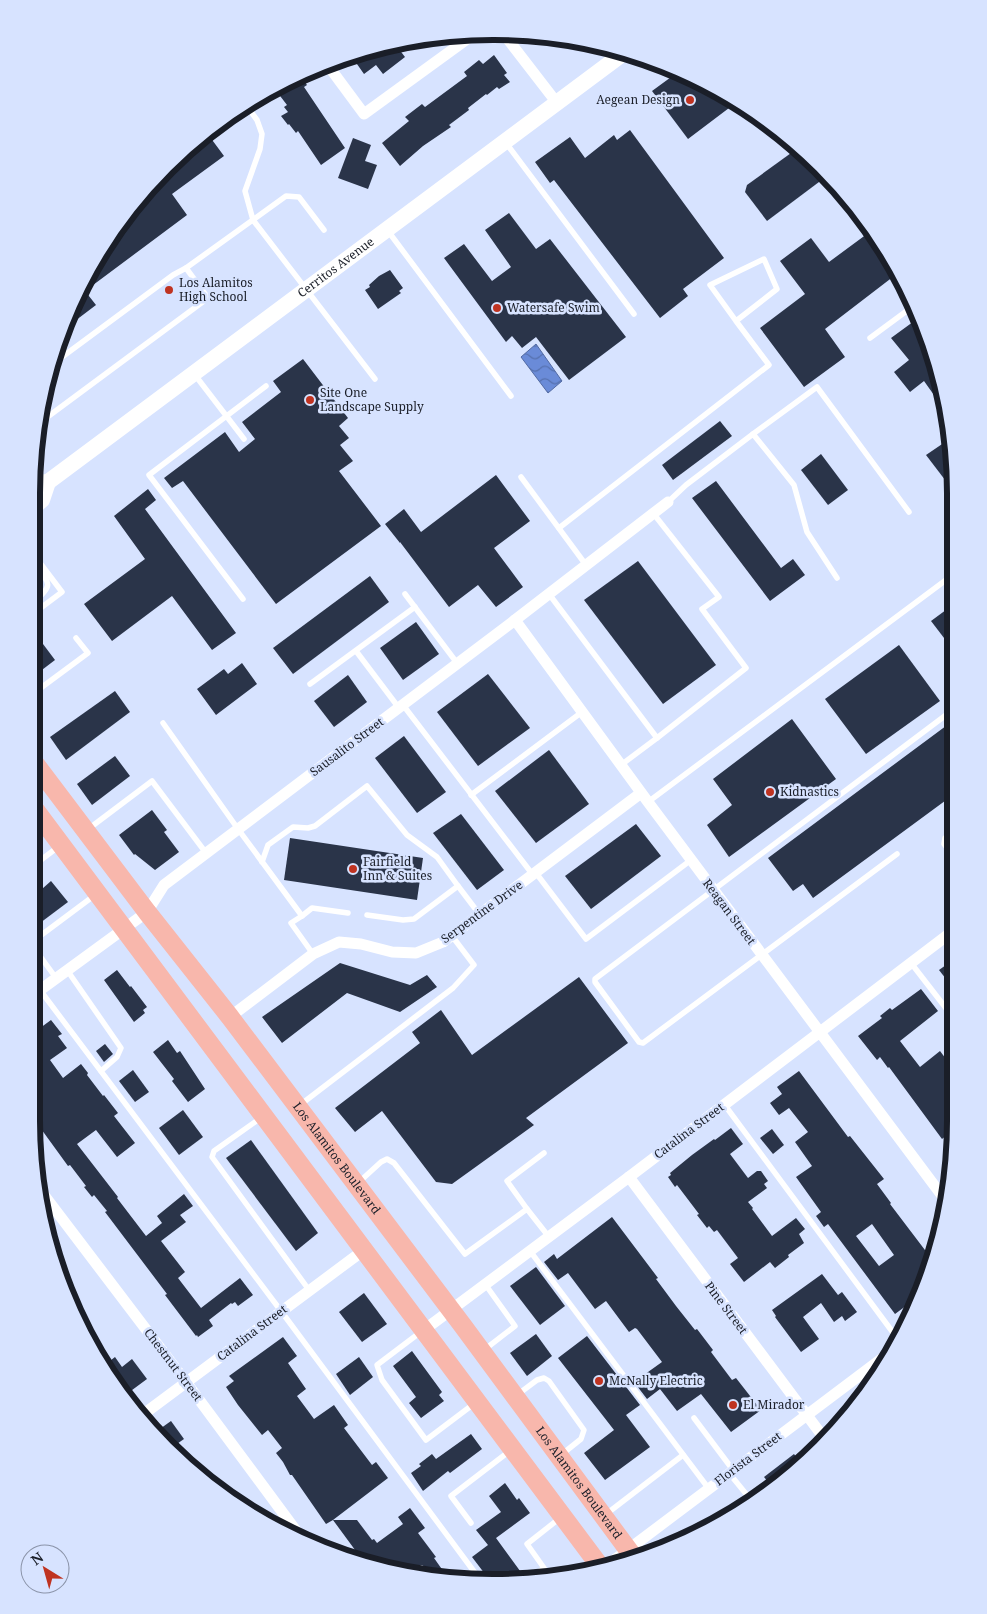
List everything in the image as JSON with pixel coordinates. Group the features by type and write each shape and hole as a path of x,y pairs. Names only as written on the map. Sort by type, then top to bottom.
{"main road":[{"name":"Cerritos Avenue","path":"40,502 42,500 41,483 193,374 618,57"},
{"name":"Los Alamitos Boulevard","path":"40,770 147,912 230,1017 482,1352 522,1392 559,1457 630,1553"},
{"path":"40,816 597,1562"}],"street":[{"path":"332,70 364,114 464,41"},
{"path":"509,41 556,103"},
{"name":"Sausalito Street","path":"40,990 147,912 164,885 668,502"},
{"name":"Reagan Street","path":"515,620 641,793 941,1194"},
{"name":"Serpentine Drive","path":"230,1017 314,954 339,942 361,944 392,952 416,953 443,942 641,793"},
{"name":"Catalina Street","path":"424,1330 947,936"},
{"name":"Pine Street","path":"629,1177 821,1434"},
{"name":"Chestnut Street","path":"47,1199 294,1527"},
{"name":"Catalina Street","path":"146,1412 364,1250"},
{"name":"Florista Street","path":"636,1551 731,1471 877,1362"}],"lane":[{"path":"250,111 257,120 262,134 260,149 245,191 253,220 375,379"},
{"path":"505,141 634,314"},
{"path":"61,358 173,275 186,268 286,196 299,197 324,230"},
{"path":"386,230 511,396"},
{"path":"559,528 769,365 736,321 710,285 764,260 776,289 736,321"},
{"path":"47,417 208,298 186,268"},
{"path":"870,338 907,310"},
{"path":"193,374 244,439"},
{"path":"244,599 149,475 266,386"},
{"path":"668,502 686,484 817,386 909,512"},
{"path":"753,434 794,485 807,532 838,578"},
{"path":"521,477 586,565"},
{"path":"621,765 746,668 702,609 718,597 653,513"},
{"path":"40,563 62,592 40,608"},
{"path":"40,571 47,580 48,585 47,591 40,596"},
{"path":"648,802 947,579"},
{"path":"549,593 657,738"},
{"path":"405,594 457,663"},
{"path":"310,684 415,607"},
{"path":"40,689 88,653 76,638"},
{"path":"356,651 586,939 691,860"},
{"path":"471,795 582,712"},
{"path":"897,854 642,1043 639,1042 595,982 595,979 764,850 947,714"},
{"path":"163,723 302,916"},
{"path":"86,831 152,781 206,853"},
{"path":"262,862 268,845 293,827 308,828 315,826 367,786 407,835 437,857 480,915"},
{"path":"40,860 61,844"},
{"path":"367,915 403,920 414,918 458,886"},
{"path":"40,938 98,893"},
{"path":"314,954 291,924 312,908 348,913"},
{"path":"297,1107 453,988 474,965 452,936"},
{"path":"40,955 56,978"},
{"path":"911,963 947,1010"},
{"path":"67,970 121,1048 117,1057 100,1071"},
{"path":"40,998 100,1071 475,1573"},
{"path":"724,1104 893,1333"},
{"path":"264,1116 214,1151 212,1157 309,1290"},
{"path":"544,1153 507,1181 548,1237"},
{"path":"356,1184 381,1162 387,1159 394,1163 465,1254 527,1209"},
{"path":"530,1251 708,1489"},
{"path":"482,1352 515,1326 485,1284"},
{"path":"424,1330 377,1365 382,1380 426,1440 477,1402"},
{"path":"522,1392 538,1380 544,1378 549,1381 584,1430 581,1439 559,1457"},
{"path":"694,1418 748,1496"},
{"path":"471,1522 451,1496 512,1449"},
{"path":"603,1516 683,1455"},
{"path":"540,1571 544,1568 527,1544 562,1517"}],"water":[{"path":"536,344 562,381 548,393 521,357"}],"building":[{"path":"400,50 405,57 383,74 376,65 364,74 355,62"},
{"path":"494,55 507,73 504,75 510,82 486,94 449,125 451,127 423,146 400,166 382,143 409,121 405,117 422,104 425,107 467,76 464,72 479,60 483,64"},
{"name":"Aegean Design","path":"671,77 720,101 729,108 688,139 652,91"},
{"path":"305,82 307,85 304,87 345,148 321,165 298,131 296,133 281,116 288,112 284,107 287,105 279,95"},
{"path":"630,130 724,258 683,289 688,296 660,318 554,180 550,183 535,162 570,137 585,158 614,135 617,140"},
{"path":"353,138 371,145 365,161 377,165 368,189 338,178"},
{"path":"211,139 224,156 172,194 187,215 90,287 116,242 134,217 173,173"},
{"path":"792,152 821,180 767,221 745,192 747,185"},
{"path":"509,213 536,249 550,239 626,337 569,380 536,337 522,348 512,336 506,342 444,258 464,244 492,281 511,267 485,230"},
{"path":"866,235 892,278 825,329 845,357 804,387 760,328 805,294 780,261 811,238 829,262"},
{"path":"390,270 403,288 399,291 401,293 378,309 365,290 379,276"},
{"path":"87,293 96,305 74,321"},
{"path":"913,322 932,376 937,399 924,381 910,392 894,372 909,360 891,338"},
{"path":"303,359 348,418 339,426 349,438 340,445 353,461 339,471 381,526 276,604 183,481 172,488 164,478 225,432 239,452 255,439 242,422 281,392 273,381"},
{"path":"720,421 732,436 673,480 662,465"},
{"path":"944,443 947,482 926,455"},
{"path":"821,454 848,490 828,505 801,470"},
{"path":"496,475 530,521 494,548 523,587 496,607 478,585 449,607 385,524 404,509 421,532"},
{"path":"716,481 781,568 793,559 805,575 770,601 692,498"},
{"path":"148,489 156,500 145,509 236,633 212,650 172,596 112,641 84,604 145,559 114,516"},
{"path":"638,561 716,665 663,704 584,600"},
{"path":"370,576 389,602 293,674 273,648"},
{"path":"947,609 947,642 931,621"},
{"path":"416,622 439,654 403,680 380,648"},
{"path":"40,640 55,660 40,671"},
{"path":"899,645 940,701 866,754 825,699"},
{"path":"242,663 257,684 216,715 197,689 224,669 228,674"},
{"path":"488,674 530,728 478,766 437,712"},
{"path":"348,675 367,702 334,727 314,701"},
{"path":"115,691 130,712 66,760 50,737"},
{"name":"Kidnastics","path":"792,719 836,779 729,857 707,825 732,805 713,779"},
{"path":"947,725 947,799 813,898 803,884 793,891 768,858"},
{"path":"404,736 446,792 417,813 375,758"},
{"path":"549,750 589,804 536,843 495,791"},
{"path":"115,756 130,776 92,805 77,784"},
{"path":"152,810 167,830 164,832 179,852 155,870 134,855 119,835"},
{"path":"461,814 504,870 477,890 433,833"},
{"path":"636,824 661,856 591,909 565,876"},
{"name":"Fairfield Inn & Suites","path":"290,838 423,858 417,900 284,880"},
{"path":"51,881 68,902 40,923 40,891"},
{"path":"340,963 410,985 427,975 437,987 400,1012 347,993 282,1043 262,1017"},
{"path":"947,964 947,980 939,970"},
{"path":"117,970 147,1007 143,1010 145,1013 134,1022 104,980"},
{"path":"579,977 628,1043 526,1118 534,1125 452,1184 436,1182 382,1111 355,1132 335,1108 420,1043 412,1032 441,1010 472,1055"},
{"path":"921,989 938,1011 900,1041 920,1067 940,1051 947,1060 947,1100 944,1102 947,1106 946,1135 942,1139 889,1067 880,1057 877,1060 858,1036 882,1018 880,1016 890,1008 892,1010"},
{"path":"51,1020 62,1034 58,1036 67,1048 50,1060 63,1078 81,1064 88,1073 87,1075 118,1113 114,1116 135,1143 117,1157 96,1130 77,1144 146,1236 162,1223 157,1216 184,1194 193,1206 180,1215 186,1222 161,1241 185,1272 178,1278 201,1308 240,1278 253,1295 238,1306 235,1302 231,1303 209,1320 213,1326 198,1337 105,1212 107,1211 94,1195 92,1197 84,1187 86,1186 70,1165 68,1166 40,1128 40,1028"},
{"path":"168,1040 177,1053 180,1051 205,1089 188,1102 172,1081 174,1079 153,1052"},
{"path":"105,1044 113,1054 104,1062 96,1051"},
{"path":"133,1070 149,1092 135,1102 119,1081"},
{"path":"799,1071 848,1137 850,1136 884,1179 877,1184 927,1253 907,1305 895,1314 828,1224 824,1227 816,1216 821,1212 796,1177 812,1166 795,1142 808,1132 789,1108 779,1115 770,1103 782,1094 777,1087","holes":["872,1224 894,1255 879,1266 856,1236"]},
{"path":"183,1110 203,1137 179,1155 159,1128"},
{"path":"731,1128 743,1144 730,1154 748,1178 757,1171 761,1171 768,1181 764,1184 767,1188 748,1202 752,1209 772,1236 796,1218 805,1229 799,1234 804,1243 788,1255 789,1257 775,1268 770,1262 744,1282 730,1264 738,1258 717,1230 714,1232 709,1226 707,1228 677,1185 675,1187 668,1177 671,1175 670,1173 692,1155"},
{"path":"772,1129 784,1145 773,1154 760,1138"},
{"path":"251,1140 318,1233 296,1251 226,1158"},
{"path":"612,1217 658,1278 656,1279 676,1306 713,1350 711,1352 732,1380 736,1378 761,1410 731,1432 701,1394 677,1411 660,1389 647,1399 634,1382 662,1362 637,1329 635,1328 629,1332 606,1301 595,1309 568,1273 558,1280 544,1262 554,1254 557,1259"},
{"path":"536,1267 565,1306 540,1325 510,1286"},
{"path":"822,1274 838,1295 842,1292 857,1312 845,1321 842,1316 834,1322 821,1303 803,1317 819,1339 801,1352 775,1317 772,1310"},
{"path":"364,1293 387,1324 362,1342 339,1312"},
{"path":"536,1334 552,1356 527,1376 510,1353"},
{"path":"587,1336 640,1405 626,1415 650,1447 605,1480 584,1453 614,1430 558,1358"},
{"path":"283,1337 297,1356 288,1363 306,1389 297,1396 314,1419 334,1405 348,1425 344,1428 372,1465 376,1462 388,1478 326,1524 276,1453 282,1448 268,1430 262,1435 226,1387 234,1381 229,1376"},
{"path":"412,1351 442,1392 439,1395 444,1401 421,1418 409,1403 416,1397 393,1366"},
{"path":"115,1357 122,1367 132,1359 147,1379 130,1392 110,1361"},
{"path":"359,1357 373,1377 350,1395 336,1374"},
{"path":"171,1421 184,1439 176,1444 161,1428"},
{"path":"471,1434 482,1449 450,1473 448,1471 423,1491 411,1473 421,1466 419,1464 432,1454 436,1459"},
{"path":"794,1454 797,1458 768,1482 764,1477"},
{"path":"505,1483 517,1500 519,1498 530,1513 496,1538 522,1573 485,1574 472,1557 488,1545 476,1530 501,1512 489,1496"},
{"path":"410,1508 425,1528 418,1533 436,1557 434,1558 443,1571 425,1568 422,1565 417,1567 376,1559 357,1553 333,1520 357,1520 372,1540 374,1539 377,1543 403,1524 398,1517"}],"place":[{"name":"Aegean Design","path":"690,100"},
{"name":"Los Alamitos High School","path":"169,290"},
{"name":"Watersafe Swim","path":"497,308"},
{"name":"Site One Landscape Supply","path":"310,400"},
{"name":"Kidnastics","path":"770,792"},
{"name":"Fairfield Inn & Suites","path":"353,869"},
{"name":"McNally Electric","path":"599,1381"},
{"name":"El Mirador","path":"733,1405"}]}
